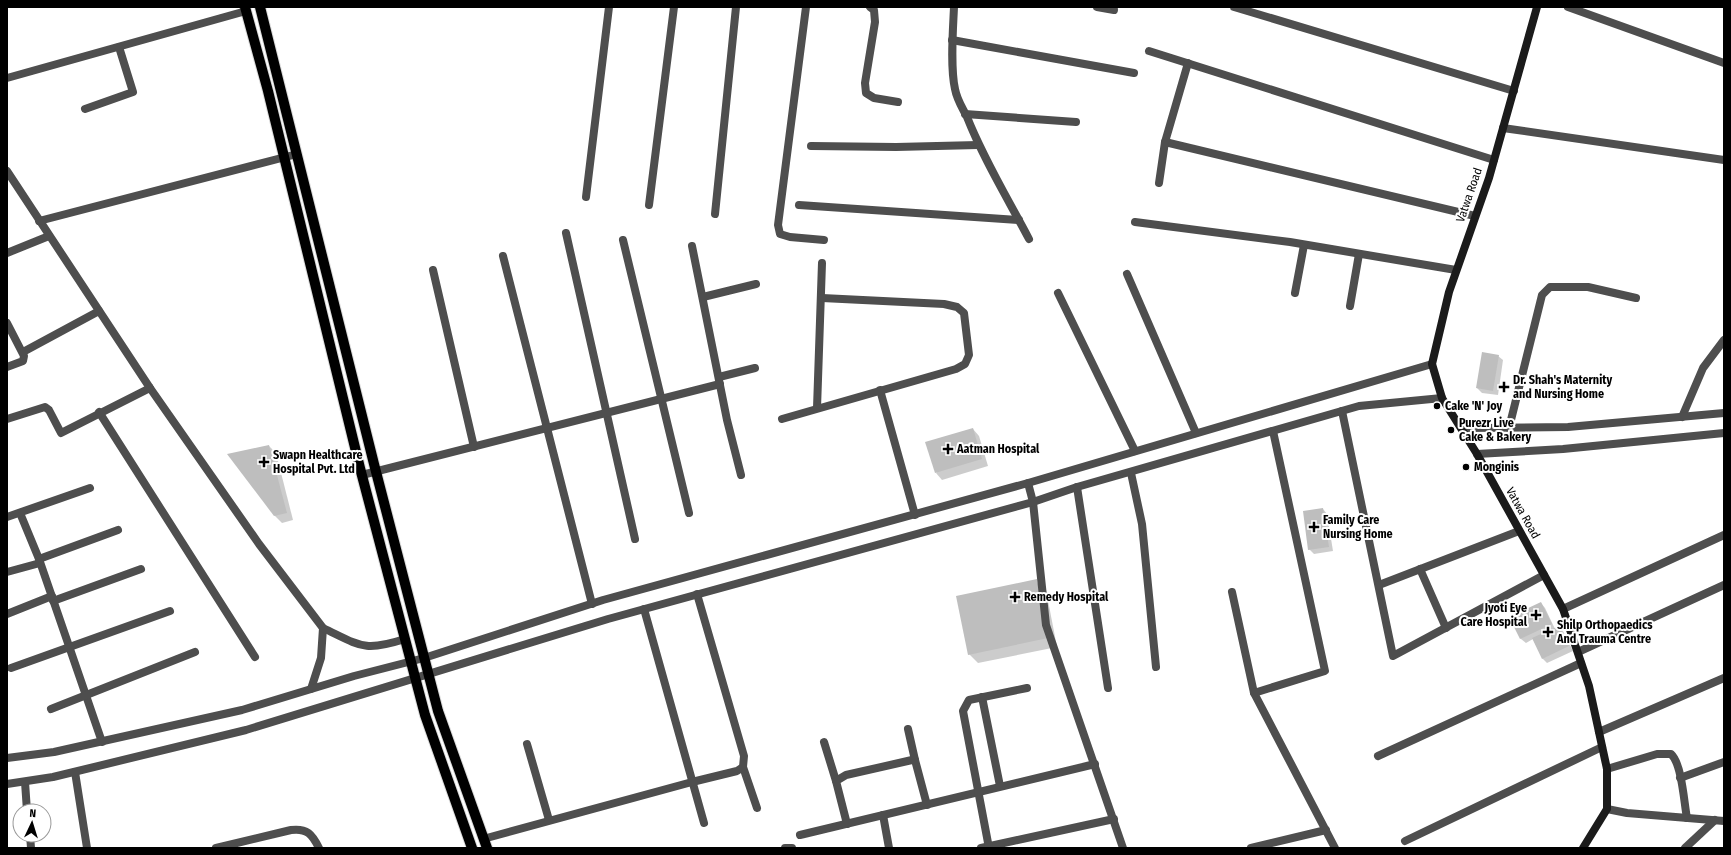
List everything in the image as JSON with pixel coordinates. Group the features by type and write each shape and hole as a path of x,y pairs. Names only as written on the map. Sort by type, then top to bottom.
{"main road":[{"path":"260,7 376,472 438,711 485,843"},
{"name":"Vatwa Road","path":"1538,7 1494,160 1449,292 1432,364 1442,398 1463,428 1519,532 1563,609 1589,686 1607,769 1607,809"},
{"path":"246,9 268,91 362,475 425,715 472,848"},
{"path":"1583,848 1607,809"}],"street":[{"path":"586,197 609,7"},
{"path":"649,205 674,7"},
{"path":"714,214 736,7"},
{"path":"806,7 778,225 780,234 790,237 824,240"},
{"path":"870,7 874,10 875,22 865,83 866,93 874,98 898,102"},
{"path":"954,7 952,40 954,88 958,103 965,114 978,145 1030,240"},
{"path":"1097,7 1114,10"},
{"path":"1234,7 1514,91"},
{"path":"1568,7 1724,63"},
{"path":"7,78 119,47 246,9"},
{"path":"952,40 1134,73"},
{"path":"85,108 134,92 119,47"},
{"path":"1149,51 1494,160"},
{"path":"1158,183 1166,142 1188,63"},
{"path":"965,114 1076,122"},
{"path":"1503,128 1724,160"},
{"path":"1166,142 1475,216"},
{"path":"812,146 896,147 978,145"},
{"path":"39,221 297,154"},
{"path":"7,171 150,388 259,544 323,628 368,648 405,639"},
{"path":"799,205 1019,220"},
{"path":"1135,222 1304,245 1456,270"},
{"path":"566,233 635,539"},
{"path":"7,254 49,236"},
{"path":"623,240 689,513"},
{"path":"1295,293 1304,245"},
{"path":"692,246 719,381 741,475"},
{"path":"1350,306 1359,254"},
{"path":"504,256 592,604"},
{"path":"817,408 822,298 822,263"},
{"path":"433,270 474,447"},
{"path":"1127,274 1196,433"},
{"path":"703,297 756,284"},
{"path":"1509,428 1542,295 1550,287 1588,287 1636,298"},
{"path":"1058,293 1135,451"},
{"path":"782,419 956,369 965,364 969,355 964,313 957,307 944,304 822,298"},
{"path":"23,352 99,311"},
{"path":"7,323 24,356 23,361 7,367"},
{"path":"1682,417 1703,368 1724,340"},
{"path":"7,758 54,752 242,710 311,689 411,662 592,604 1028,483 1432,364"},
{"path":"362,475 661,399 719,381 754,368"},
{"path":"7,419 45,408 49,410 61,433 99,412 150,388"},
{"path":"880,390 915,514"},
{"path":"7,784 75,772 246,730 644,609 1033,502 1077,487 1359,406 1442,398"},
{"path":"1342,411 1393,656 1544,575"},
{"path":"99,412 255,657"},
{"path":"1463,428 1568,427 1724,413"},
{"path":"1254,693 1325,671 1273,431"},
{"path":"1477,454 1563,449 1724,432"},
{"path":"1130,473 1142,524 1156,667"},
{"path":"1028,483 1033,502 1046,625 1123,848"},
{"path":"1077,487 1108,688"},
{"path":"7,517 90,488"},
{"path":"20,513 40,561 102,742"},
{"path":"7,572 40,561 118,530"},
{"path":"1379,585 1519,532"},
{"path":"1563,609 1724,535"},
{"path":"7,614 140,569"},
{"path":"1420,569 1446,628"},
{"path":"1578,652 1724,584"},
{"path":"1232,592 1254,693 1335,848"},
{"path":"697,594 744,756 743,767 757,808"},
{"path":"644,609 704,823"},
{"path":"11,668 170,610"},
{"path":"311,689 321,658 323,628"},
{"path":"51,709 195,652"},
{"path":"1378,756 1581,663"},
{"path":"1599,732 1724,678"},
{"path":"1027,688 970,700 963,712 978,792 986,847 1114,819"},
{"path":"982,697 1000,786"},
{"path":"908,729 927,804"},
{"path":"824,742 847,824"},
{"path":"527,744 549,820"},
{"path":"1405,841 1602,747"},
{"path":"1607,769 1657,754 1671,754 1675,758 1687,818"},
{"path":"836,782 846,775 915,760"},
{"path":"1680,778 1724,762"},
{"path":"800,836 1095,764"},
{"path":"485,843 549,820 737,771 743,767"},
{"path":"75,772 87,848"},
{"path":"25,782 26,803"},
{"path":"1607,809 1627,813 1724,821"},
{"path":"883,815 889,848"},
{"path":"1685,848 1715,820"},
{"path":"216,848 291,830 301,829 308,833 319,848"},
{"path":"1250,848 1326,830"},
{"path":"785,848 792,848"}],"building":[{"path":"1482,352 1499,355 1493,391 1476,388"},
{"path":"973,428 982,459 935,473 925,442"},
{"path":"269,445 287,513 274,516 227,454"},
{"path":"1323,508 1329,547 1308,550 1303,511"},
{"path":"1037,579 1048,638 968,655 956,596"},
{"path":"1541,602 1552,624 1520,639 1509,617"},
{"path":"1559,626 1569,646 1542,659 1532,638"}],"place":[{"name":"Dr. Shah's Maternity and Nursing Home","path":"1504,387"},
{"name":"Cake 'N' Joy","path":"1437,406"},
{"name":"Purezr Live Cake & Bakery","path":"1451,430"},
{"name":"Aatman Hospital","path":"948,449"},
{"name":"Swapn Healthcare Hospital Pvt. Ltd","path":"264,462"},
{"name":"Monginis","path":"1466,467"},
{"name":"Family Care Nursing Home","path":"1314,527"},
{"name":"Remedy Hospital","path":"1015,597"},
{"name":"Jyoti Eye Care Hospital","path":"1536,615"},
{"name":"Shilp Orthopaedics And Trauma Centre","path":"1548,632"}]}
